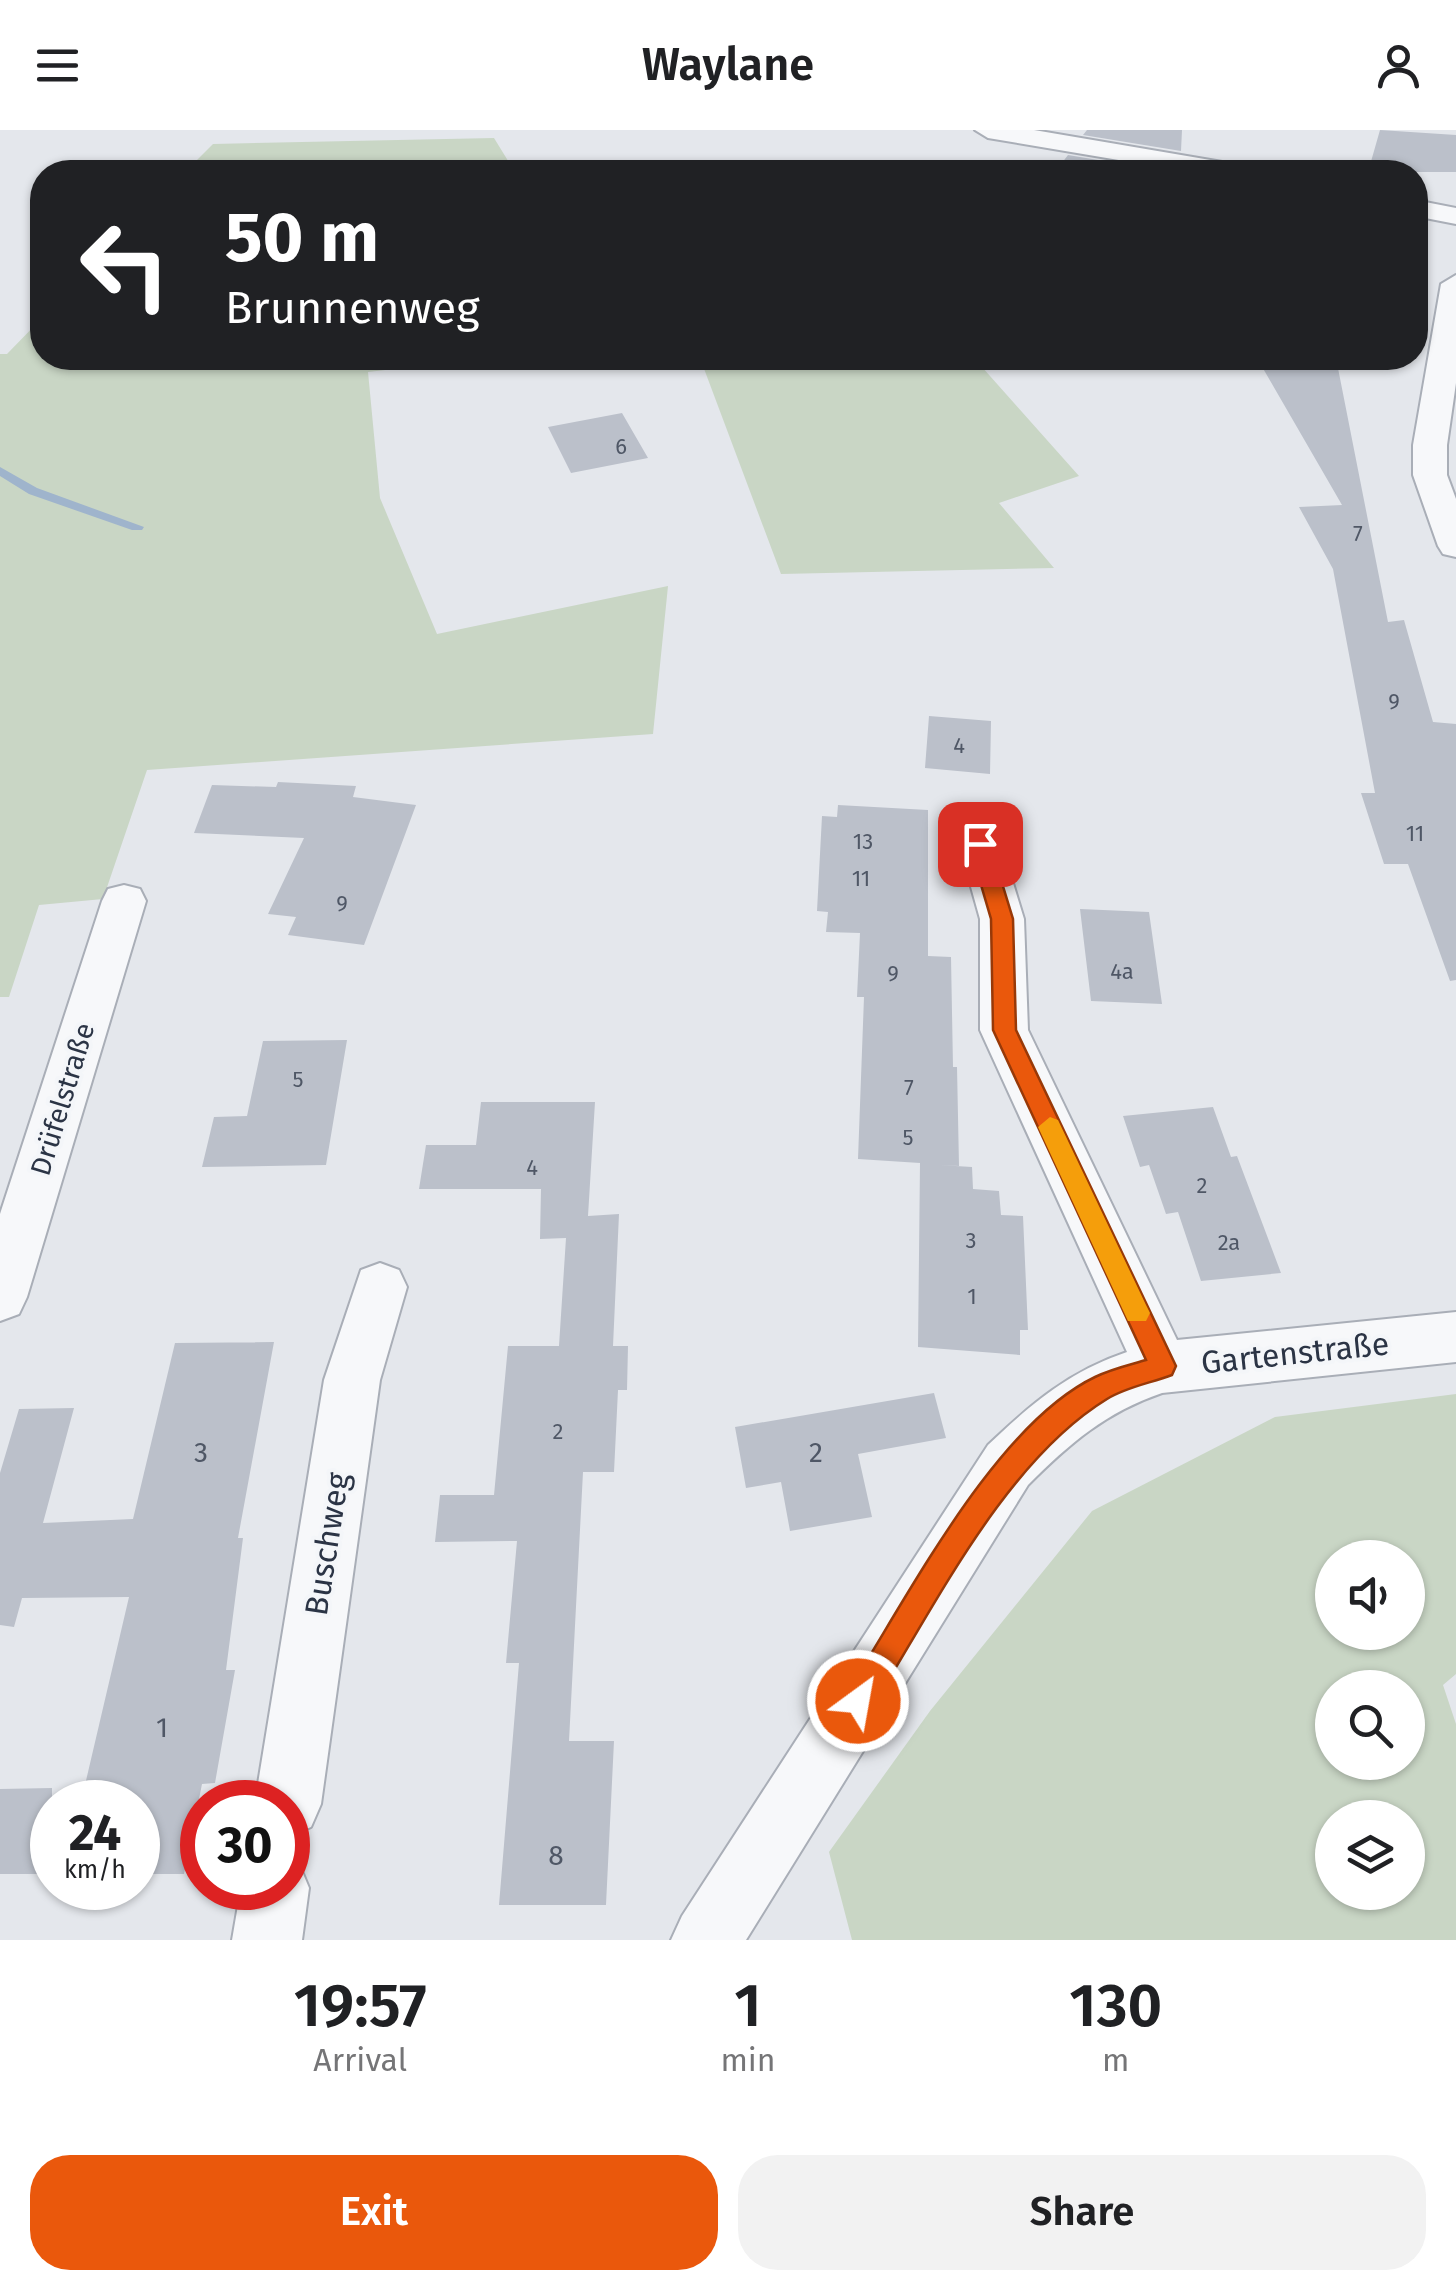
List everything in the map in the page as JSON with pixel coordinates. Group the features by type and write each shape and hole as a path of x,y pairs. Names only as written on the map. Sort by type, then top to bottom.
{"street":[{"path":"988,130 1164,160"},
{"path":"1428,211 1456,216"},
{"path":"1456,284 1430,445 1430,475 1456,546"},
{"path":"980,844 1002,919 1004,1030 1162,1366"},
{"name":"Drüfelstraße","path":"0,1297 124,901"},
{"name":"Buschweg","path":"292,1780 352,1380 380,1287"},
{"name":"Gartenstraße","path":"706,1940 1008,1466 1052,1422 1102,1386 1162,1366 1456,1336"},
{"path":"267,1940 272,1910"}],"green space":[{"path":"494,138 508,160 197,160 213,144"},
{"path":"30,330 30,370 385,370 368,372 380,498 437,634 668,586 653,734 147,770 103,899 39,905 9,997 0,997 0,354 7,354"},
{"path":"704,370 985,370 1079,476 999,503 1054,568 781,574"},
{"path":"1456,1394 1456,1674 1443,1685 1456,1724 1456,1940 852,1940 829,1852 930,1711 1092,1511 1275,1417"}],"building":[{"path":"1087,130 1182,130 1181,151 1083,135"},
{"path":"1380,130 1456,135 1456,172 1428,172 1428,160 1371,160"},
{"path":"1068,155 1098,160 1064,160"},
{"path":"1264,370 1338,370 1388,622 1404,620 1433,722 1456,724 1456,980 1450,981 1408,864 1384,864 1361,793 1375,793 1333,569 1299,507 1342,505"},
{"path":"622,413 648,458 571,473 548,427"},
{"path":"929,716 991,721 990,774 925,768"},
{"path":"278,782 356,786 353,797 416,805 364,945 288,935 296,917 268,914 304,838 194,833 212,785 276,787"},
{"path":"838,805 928,810 928,956 951,957 953,1067 957,1067 959,1166 939,1165 972,1167 973,1189 999,1191 1001,1215 1023,1216 1028,1330 1020,1330 1020,1355 918,1347 920,1163 858,1159 864,997 857,997 860,933 826,932 828,912 817,911 822,816 837,817"},
{"path":"1080,909 1149,912 1162,1004 1091,1001"},
{"path":"347,1040 326,1165 202,1167 214,1117 247,1116 263,1041"},
{"path":"481,1102 595,1102 588,1216 619,1214 613,1346 628,1346 627,1390 618,1390 614,1472 583,1472 569,1741 614,1741 606,1905 499,1905 519,1663 506,1663 517,1541 435,1542 440,1495 494,1495 508,1346 559,1346 566,1238 540,1239 541,1189 419,1189 426,1145 476,1145"},
{"path":"1213,1107 1231,1157 1237,1156 1281,1273 1201,1281 1178,1212 1166,1214 1149,1165 1140,1167 1123,1116"},
{"path":"274,1342 238,1538 243,1538 226,1670 235,1670 216,1780 180,1780 180,1874 160,1874 160,1780 86,1780 129,1597 22,1598 14,1627 0,1625 0,1473 19,1409 74,1408 43,1523 133,1519 175,1343"},
{"path":"934,1393 946,1438 858,1454 872,1517 790,1531 781,1482 746,1488 735,1427"},
{"path":"30,1788 30,1874 0,1874 0,1789"}],"waterway":[{"path":"0,471 33,491 137,527"}],"slow traffic":[{"path":"1050,1127 1137,1313"}],"route":[{"path":"858,1701 1008,1466 1052,1422 1102,1386 1162,1366 1004,1030 1002,919 980,844"}]}
